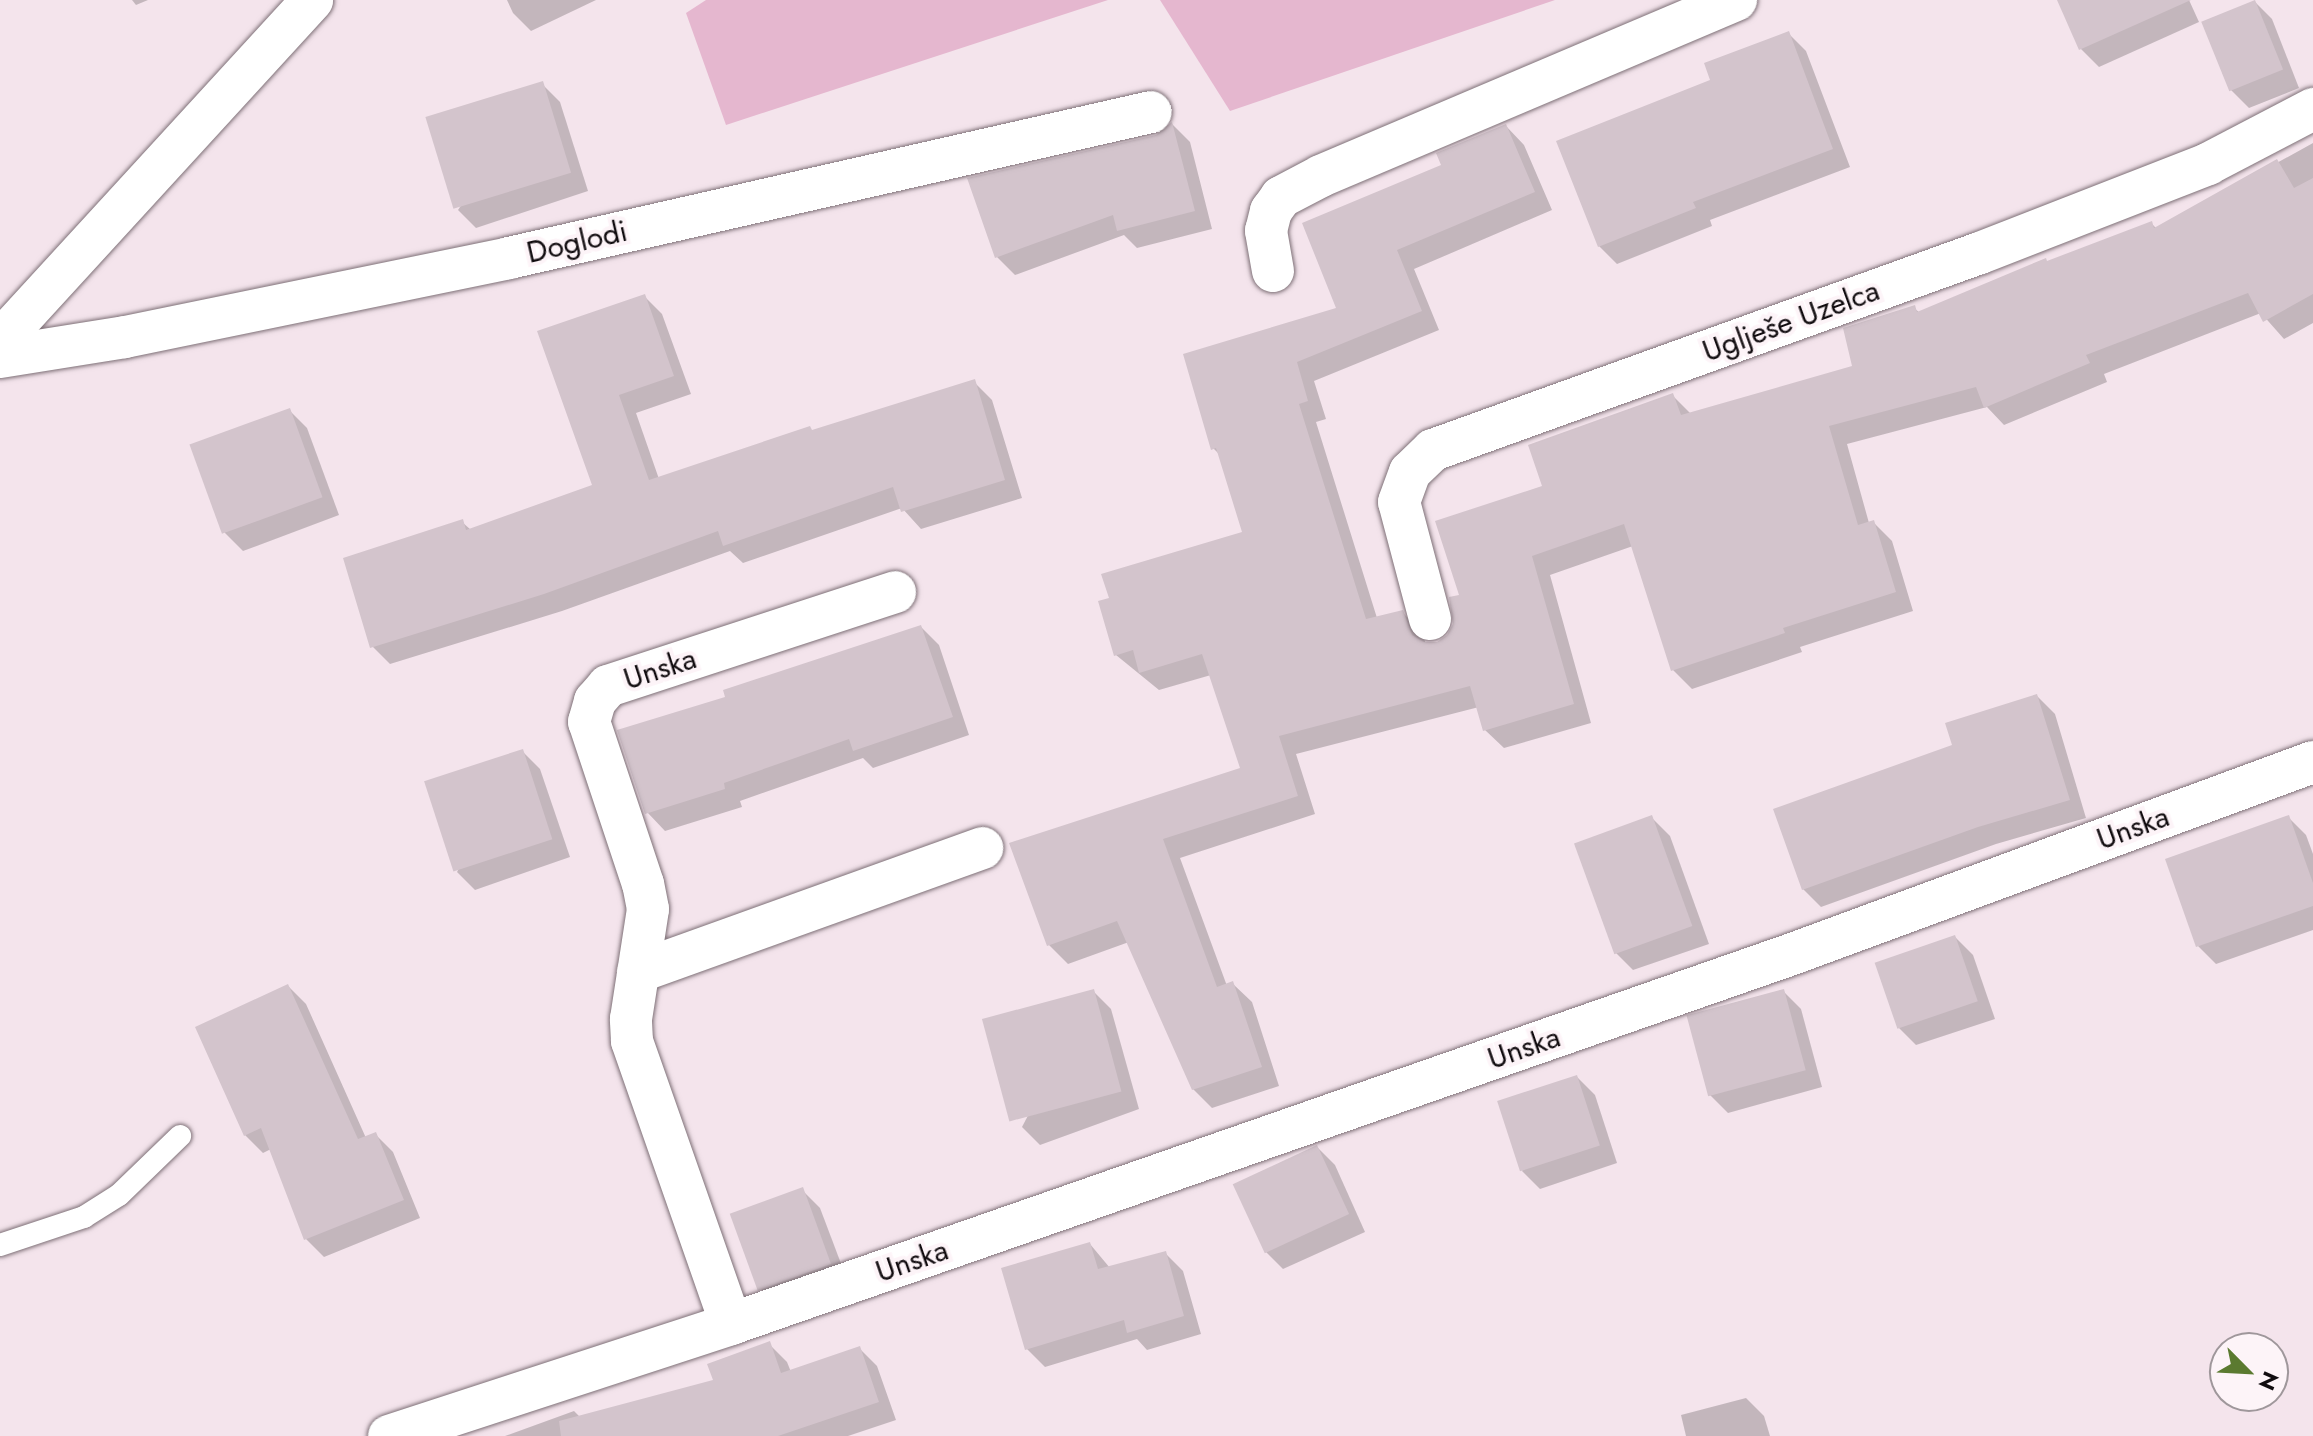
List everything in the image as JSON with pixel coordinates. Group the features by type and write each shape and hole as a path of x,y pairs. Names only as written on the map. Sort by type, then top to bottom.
{"street":[{"path":"0,341 312,0"},
{"path":"1273,271 1266,231 1271,211 1281,197 1321,176 1736,0"},
{"name":"Uglješe Uzelca","path":"1430,619 1399,502 1410,472 1433,450 1980,253 2208,164 2313,109"},
{"name":"Doglodi","path":"0,357 125,337 509,258 796,190 1151,112"},
{"name":"Unska","path":"731,1324 632,1041 631,1019 648,909 643,884 589,722 595,701 608,686 895,592"},
{"name":"Unska","path":"389,1436 731,1324 1795,953 2313,762"},
{"path":"638,972 982,848"}],"lane":[{"path":"0,1245 84,1217 119,1195 180,1136"}],"shaded area":[{"path":"706,0 1108,0 726,125 686,13"},
{"path":"1160,0 1555,0 1230,111"}],"building":[{"path":"2057,0 2191,0 2079,50"},
{"path":"2255,0 2283,70 2229,91 2201,22"},
{"path":"1789,31 1833,149 1693,202 1696,208 1598,247 1556,141 1710,80 1704,63"},
{"path":"543,81 571,173 453,209 425,117"},
{"path":"1172,122 1195,211 1117,231 1113,215 995,258 967,178 1156,135"},
{"path":"1506,124 1535,192 1397,250 1422,311 1297,362 1308,401 1299,404 1366,619 1403,610 1412,635 1424,642 1437,642 1447,635 1453,624 1449,597 1459,595 1435,521 1542,486 1528,445 1673,393 1681,415 1852,366 1843,328 1915,305 1917,312 2046,258 2047,261 2152,221 2154,228 2277,159 2294,188 2313,178 2313,294 2263,322 2248,293 2086,355 2090,363 1984,408 1976,387 1829,426 1858,525 1874,520 1896,592 1783,628 1785,633 1671,671 1624,524 1532,556 1574,704 1483,731 1470,686 1279,736 1298,796 1163,839 1217,987 1233,981 1262,1067 1192,1090 1117,921 1047,946 1009,843 1240,768 1202,654 1139,673 1133,650 1114,656 1098,601 1109,598 1101,574 1242,532 1216,448 1211,450 1183,354 1336,308 1302,223 1441,165 1436,153"},
{"path":"645,294 674,376 619,395 649,480 810,426 812,430 975,379 1005,480 901,512 893,487 723,546 718,531 544,594 370,648 343,558 463,519 466,530 592,485 537,331"},
{"path":"290,408 322,497 222,534 189,445"},
{"path":"921,625 953,717 853,751 849,739 724,783 725,789 645,814 617,730 725,697 723,690"},
{"path":"2037,694 2070,800 1978,827 1802,890 1773,809 1952,745 1945,723"},
{"path":"523,749 552,839 453,871 424,781"},
{"path":"1652,815 1692,926 1614,954 1574,843"},
{"path":"2289,815 2313,883 2313,906 2196,947 2165,859"},
{"path":"1955,935 1978,1001 1897,1029 1875,963"},
{"path":"288,984 358,1139 376,1132 404,1200 304,1240 261,1128 244,1136 195,1027"},
{"path":"1094,989 1121,1091 1009,1121 982,1019"},
{"path":"1784,989 1806,1070 1708,1096 1686,1015"},
{"path":"1577,1075 1600,1145 1520,1171 1497,1101"},
{"path":"1317,1145 1349,1214 1265,1253 1233,1184"},
{"path":"803,1187 831,1264 758,1291 730,1214"},
{"path":"1090,1242 1098,1269 1166,1251 1184,1316 1127,1333 1124,1320 1025,1350 1001,1268"},
{"path":"770,1341 781,1373 860,1346 879,1402 778,1436 561,1436 559,1421 713,1380 707,1364"}]}
